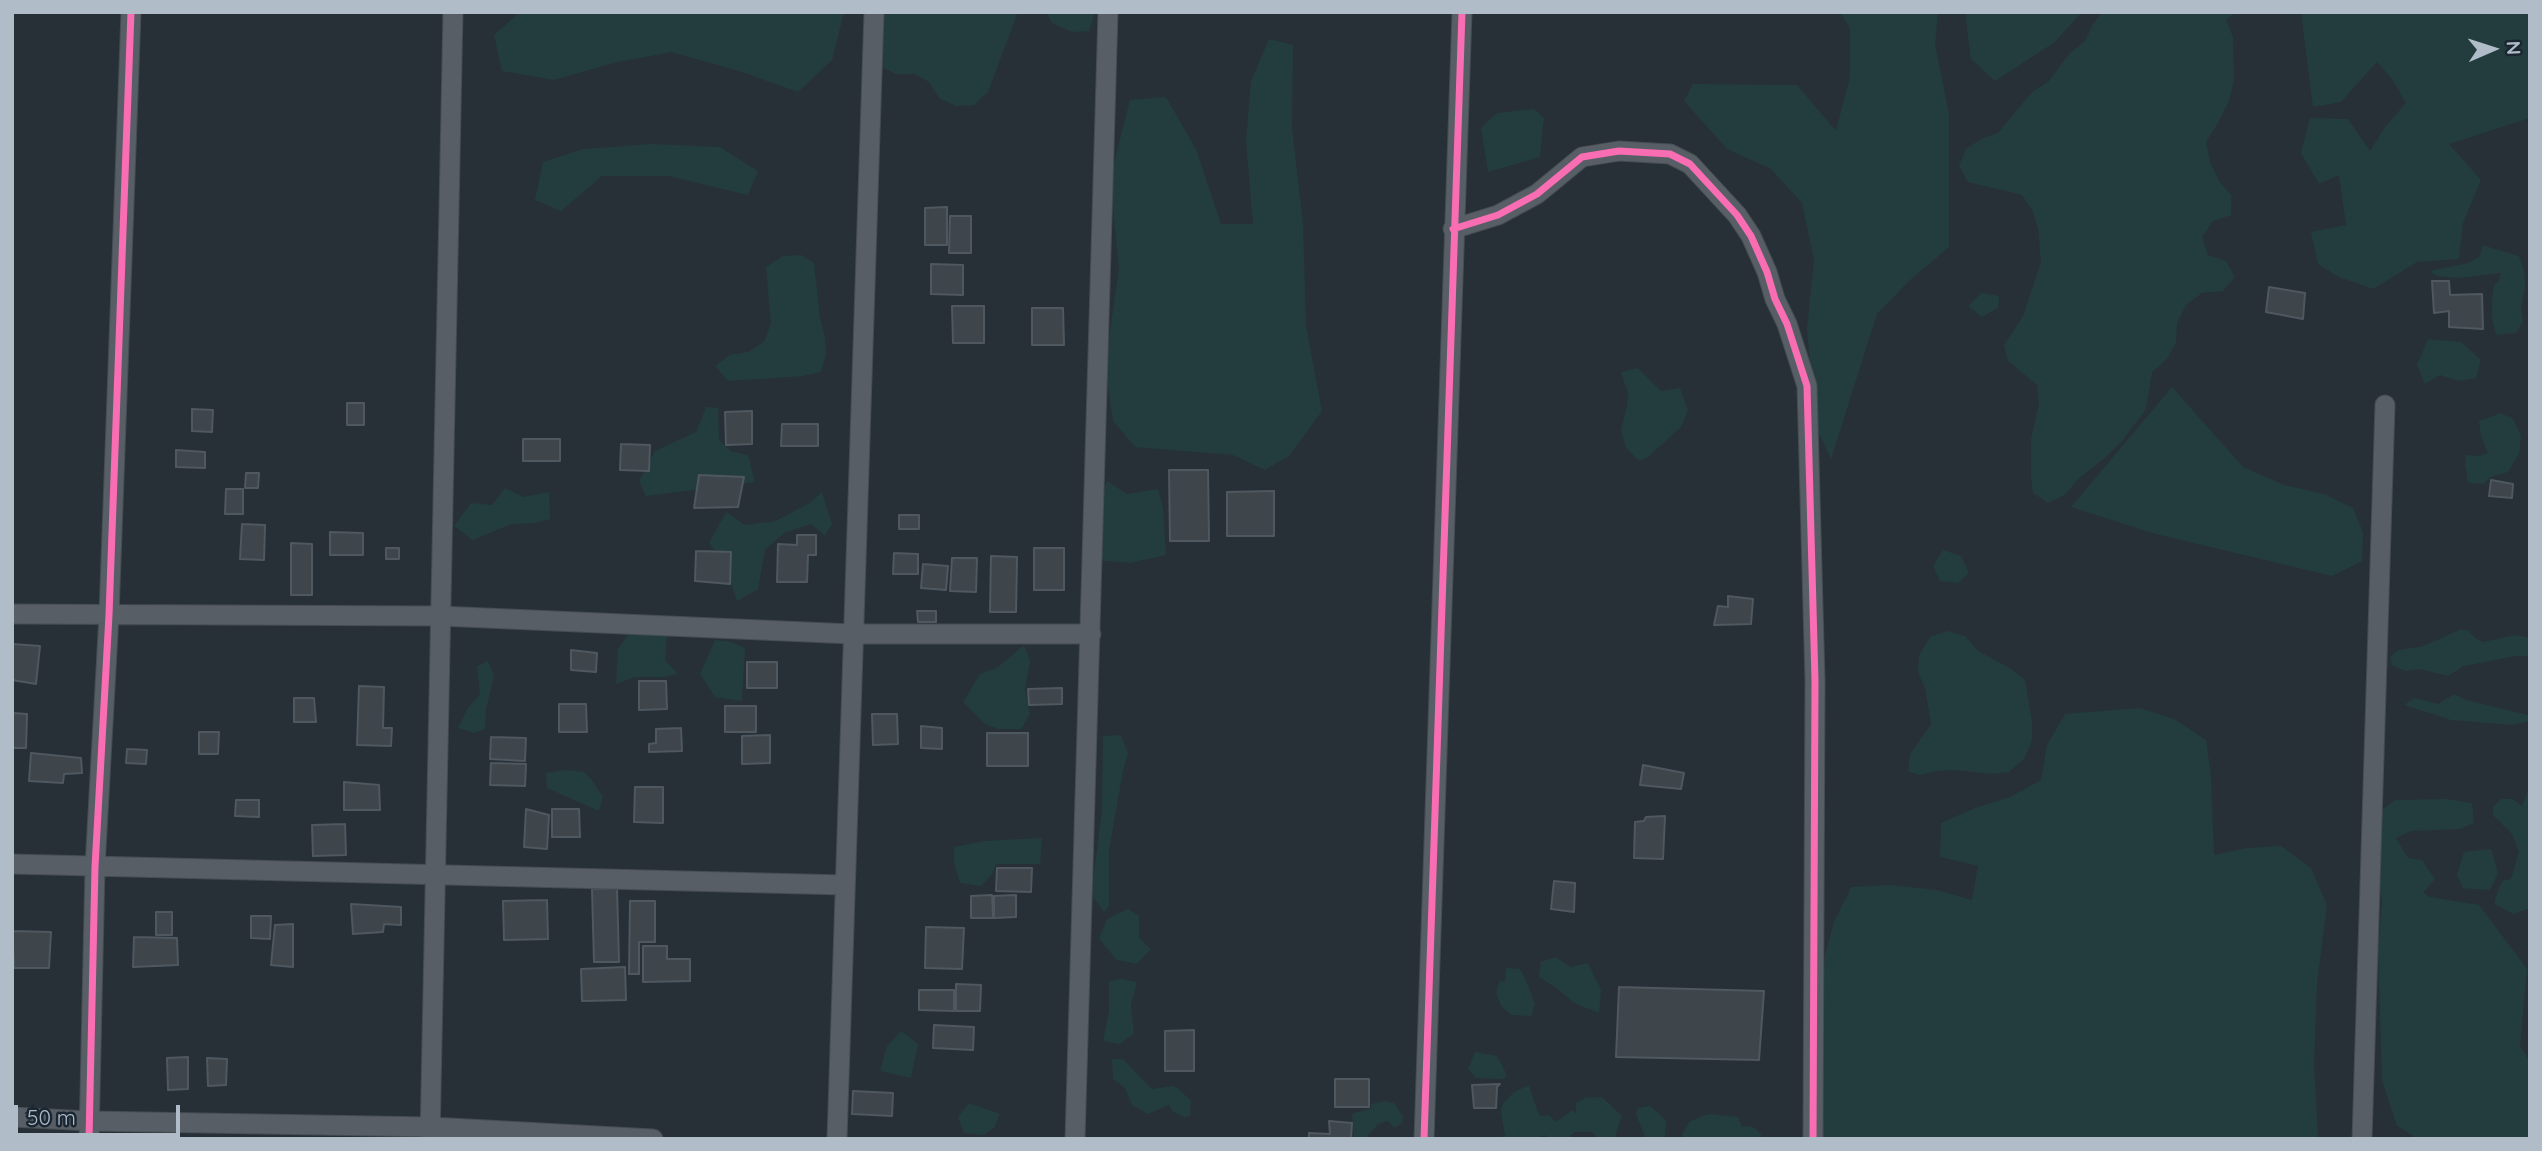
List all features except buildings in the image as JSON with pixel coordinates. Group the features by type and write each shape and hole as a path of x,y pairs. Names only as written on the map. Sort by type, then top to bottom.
{"street":[{"path":"89,1130 95,867 109,615 131,12"},
{"path":"430,1133 453,12"},
{"path":"836,1139 874,12"},
{"path":"1076,1139 1108,12"},
{"path":"1424,1139 1462,12"},
{"path":"1453,229 1498,215 1538,194 1582,157 1619,151 1670,154 1690,164 1737,215 1751,236 1767,272 1807,386 1815,681 1813,1139"},
{"path":"2362,1139 2385,405"},
{"path":"12,614 440,616 852,634 1091,634"},
{"path":"12,864 844,885"},
{"path":"12,1117 89,1130 430,1133 653,1139"}],"green space":[{"path":"520,12 844,12 832,60 798,92 739,71 671,52 613,63 554,80 502,71 494,35"},
{"path":"888,12 1018,12 988,92 974,105 956,106 939,98 929,82 914,74 896,74 880,66 883,15"},
{"path":"1046,12 1095,12 1089,31 1072,32 1052,23"},
{"path":"1840,12 1938,12 1935,44 1949,114 1949,247 1909,281 1877,314 1831,459 1816,428 1807,329 1814,260 1802,203 1771,169 1727,149 1684,101 1693,84 1797,85 1836,131 1850,77 1850,29"},
{"path":"1965,12 2082,12 2055,42 1995,81 1971,59"},
{"path":"2102,12 2237,12 2226,20 2233,37 2234,80 2229,101 2206,142 2210,162 2219,181 2231,195 2231,215 2213,221 2202,237 2208,255 2226,261 2235,277 2223,291 2202,293 2186,305 2177,323 2176,342 2167,359 2152,372 2146,409 2108,455 2078,479 2065,495 2048,503 2033,493 2031,475 2031,439 2039,403 2037,385 2008,361 2004,345 2023,316 2041,262 2038,228 2032,210 2022,195 1968,182 1959,166 1966,149 1981,139 1998,133 2032,92 2048,82 2070,53 2085,41"},
{"path":"2301,12 2530,12 2530,118 2449,144 2481,180 2463,223 2459,259 2417,262 2373,289 2339,277 2318,264 2311,232 2346,225 2339,175 2319,184 2301,153 2310,118 2348,119 2370,151 2385,127 2406,103 2392,79 2377,62 2341,102 2313,107"},
{"path":"1269,39 1293,45 1292,128 1303,223 1306,326 1322,411 1289,456 1265,470 1233,455 1135,447 1113,421 1105,366 1119,268 1110,179 1130,100 1166,97 1196,149 1221,224 1253,224 1246,140 1251,81"},
{"path":"1534,109 1544,118 1540,157 1488,172 1481,128 1497,113"},
{"path":"653,144 720,147 758,171 748,195 668,176 602,176 561,211 535,200 543,162 583,149"},
{"path":"2482,245 2519,256 2524,270 2525,286 2521,309 2523,321 2516,333 2496,335 2492,318 2492,298 2494,286 2501,273 2459,278 2437,276 2430,271 2468,263 2480,256"},
{"path":"801,255 814,263 820,318 825,336 826,355 821,372 803,376 728,381 715,366 730,355 748,352 764,342 771,323 766,267 783,256"},
{"path":"1981,293 1999,296 1998,308 1982,317 1968,306"},
{"path":"2428,339 2461,342 2481,360 2476,378 2459,381 2440,375 2425,384 2417,365"},
{"path":"1638,368 1661,391 1680,388 1688,410 1681,427 1648,457 1639,461 1626,448 1621,430 1628,393 1621,372"},
{"path":"2172,387 2243,467 2284,485 2324,494 2353,508 2363,532 2362,561 2332,576 2152,533 2071,507"},
{"path":"706,407 718,408 719,440 731,451 748,455 755,482 646,496 639,481 655,451 696,432"},
{"path":"2501,413 2513,419 2521,436 2519,454 2508,472 2491,477 2483,484 2468,483 2466,455 2479,456 2488,453 2481,436 2479,421"},
{"path":"1107,481 1127,494 1158,489 1163,508 1166,555 1130,563 1098,560 1093,517"},
{"path":"505,488 523,497 549,492 550,519 511,524 473,540 454,526 471,503 492,505"},
{"path":"822,492 832,524 825,536 811,524 784,533 765,550 758,589 737,601 724,562 709,543 726,512 745,525 775,521 808,504"},
{"path":"1943,550 1961,556 1969,573 1958,583 1940,581 1933,566"},
{"path":"2461,629 2469,631 2483,642 2515,635 2530,638 2530,656 2464,666 2448,676 2420,669 2405,671 2392,665 2390,657 2399,650 2424,646"},
{"path":"658,630 667,636 665,660 678,674 635,677 616,684 618,649 628,635"},
{"path":"1947,631 1965,636 1978,651 2010,668 2025,680 2032,740 2025,758 2009,772 1991,774 1955,770 1919,775 1908,771 1910,754 1931,724 1925,688 1918,672 1919,655 1930,637"},
{"path":"715,640 732,642 745,648 742,701 715,697 700,674"},
{"path":"1024,645 1030,661 1025,690 1030,714 1021,729 998,729 985,724 963,702 980,674 997,668"},
{"path":"488,661 494,676 486,710 485,729 474,733 458,728 468,708 480,694 477,666"},
{"path":"2454,694 2466,700 2528,715 2530,721 2512,725 2451,720 2404,705 2414,698 2438,704"},
{"path":"2140,708 2174,719 2206,740 2211,776 2214,855 2247,848 2281,846 2311,868 2327,905 2317,983 2314,1065 2318,1139 1820,1139 1825,955 1834,922 1851,887 1889,885 1937,890 1972,900 1978,866 1940,857 1941,823 2010,797 2041,780 2047,745 2065,714"},
{"path":"1121,735 1128,753 1109,850 1109,906 1104,912 1093,897 1102,810 1103,736"},
{"path":"565,770 584,772 591,779 603,797 599,811 547,788 546,773"},
{"path":"2530,786 2530,908 2513,914 2495,904 2495,899 2502,881 2511,879 2519,852 2512,834 2493,815 2493,807 2501,799 2513,799 2522,806"},
{"path":"2445,799 2472,803 2474,823 2460,829 2411,831 2396,838 2408,858 2422,860 2435,879 2423,893 2430,897 2479,905 2527,969 2520,1046 2530,1062 2530,1139 2418,1139 2397,1126 2382,1080 2378,951 2382,901 2374,852 2381,810 2396,800"},
{"path":"1042,838 1040,864 996,864 993,873 981,886 960,883 954,863 954,847 985,841"},
{"path":"2491,849 2498,873 2490,890 2463,888 2457,875 2464,852"},
{"path":"1128,909 1139,916 1139,938 1151,949 1137,964 1117,960 1099,939 1107,919"},
{"path":"1555,957 1571,967 1588,963 1601,990 1599,1013 1574,1003 1539,977 1541,962"},
{"path":"1506,968 1520,969 1525,978 1535,1004 1531,1016 1511,1015 1501,1006 1496,992 1500,981 1505,982"},
{"path":"1121,979 1137,982 1131,1005 1134,1034 1119,1044 1103,1041 1109,1011 1109,981"},
{"path":"901,1031 918,1044 911,1078 880,1071 887,1046"},
{"path":"1475,1052 1497,1056 1506,1077 1476,1078 1468,1069"},
{"path":"1112,1059 1123,1059 1152,1089 1173,1086 1179,1089 1191,1101 1190,1116 1184,1117 1173,1112 1169,1105 1148,1114 1132,1105 1125,1088 1113,1079"},
{"path":"1529,1085 1541,1116 1549,1115 1556,1122 1573,1110 1576,1113 1576,1103 1585,1098 1602,1097 1622,1116 1614,1139 1597,1139 1592,1132 1575,1132 1567,1139 1549,1139 1545,1135 1532,1139 1493,1139 1505,1136 1501,1112 1503,1103 1514,1092"},
{"path":"1385,1101 1394,1103 1403,1117 1402,1123 1394,1128 1388,1121 1378,1124 1367,1137 1354,1139 1352,1114 1371,1108 1371,1104"},
{"path":"969,1103 1000,1114 994,1128 983,1135 964,1133 958,1117"},
{"path":"1650,1106 1666,1120 1665,1135 1662,1139 1649,1139 1645,1136 1636,1115 1638,1108"},
{"path":"1711,1114 1738,1117 1742,1127 1755,1128 1762,1139 1683,1139 1682,1134 1689,1122"}],"cycle path":[{"path":"89,1139 95,867 109,615 131,12"},
{"path":"1424,1139 1462,12"},
{"path":"1453,229 1498,215 1537,194 1582,157 1619,151 1670,154 1690,164 1737,215 1751,236 1767,272 1807,386 1815,681 1813,1139"}]}
